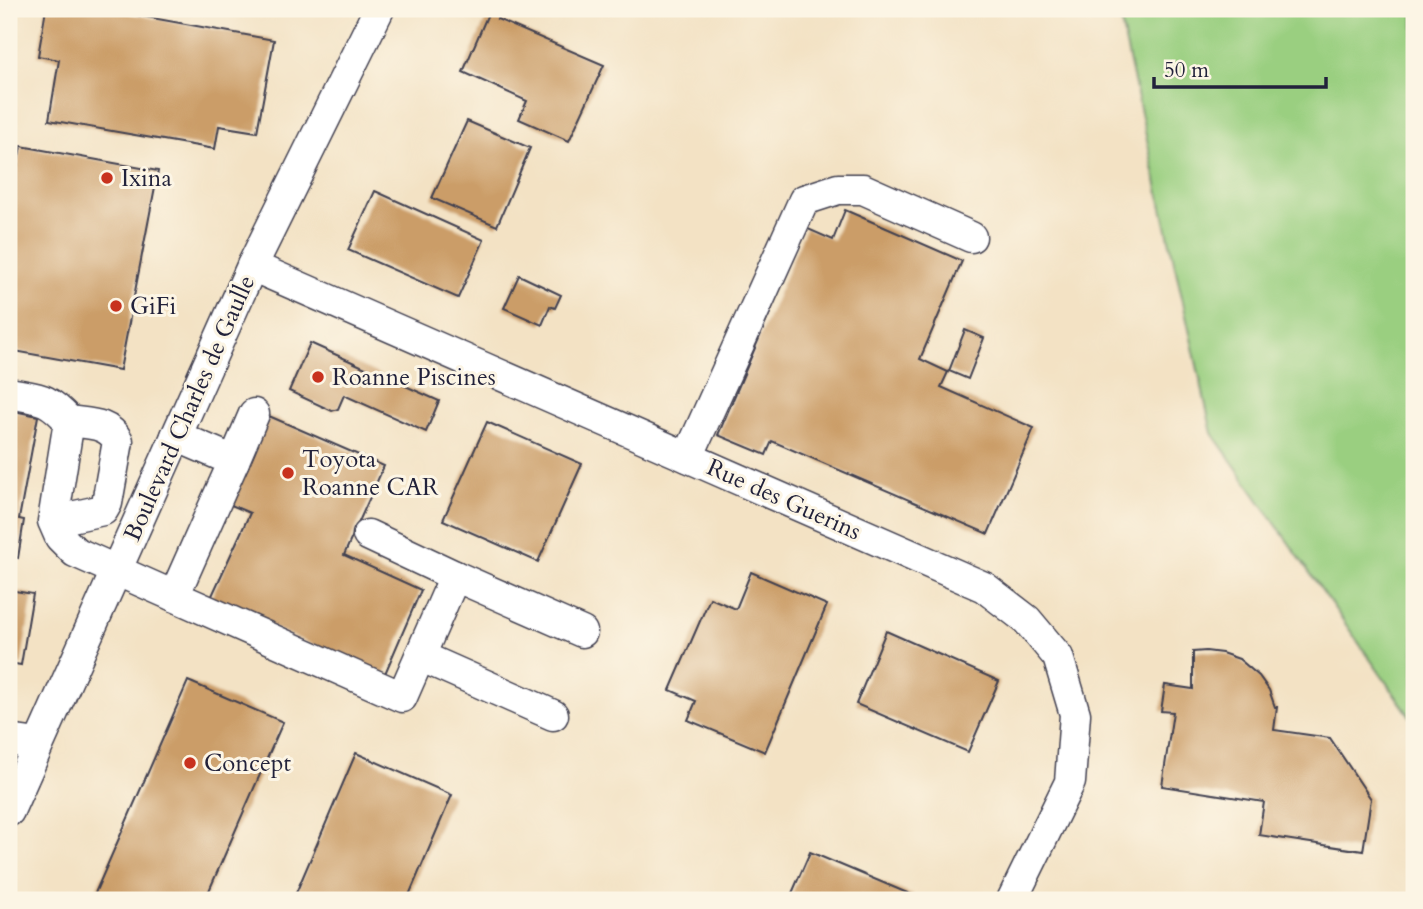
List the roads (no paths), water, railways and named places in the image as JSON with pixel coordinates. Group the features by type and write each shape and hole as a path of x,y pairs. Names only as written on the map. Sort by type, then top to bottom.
{"street":[{"name":"Boulevard Charles de Gaulle","path":"9,811 252,266 379,9"},
{"path":"688,457 804,200 838,188 863,189 971,237"},
{"name":"Rue des Guerins","path":"252,266 984,587 1027,620 1058,657 1075,714 1070,782 1012,900"},
{"path":"9,393 50,402 69,421 105,427 114,433 118,441 107,503 103,509 53,521"},
{"path":"174,596 254,414"},
{"path":"69,421 53,521 60,537 75,552 402,697 455,576"},
{"path":"176,436 234,461"},
{"path":"368,536 582,632"},
{"path":"420,656 552,715"},
{"path":"9,740 38,744"}],"place":[{"name":"Ixina","path":"107,178"},
{"name":"GiFi","path":"116,306"},
{"name":"Roanne Piscines","path":"318,377"},
{"name":"Toyota Roanne CAR","path":"288,473"},
{"name":"Concept","path":"190,763"}]}
